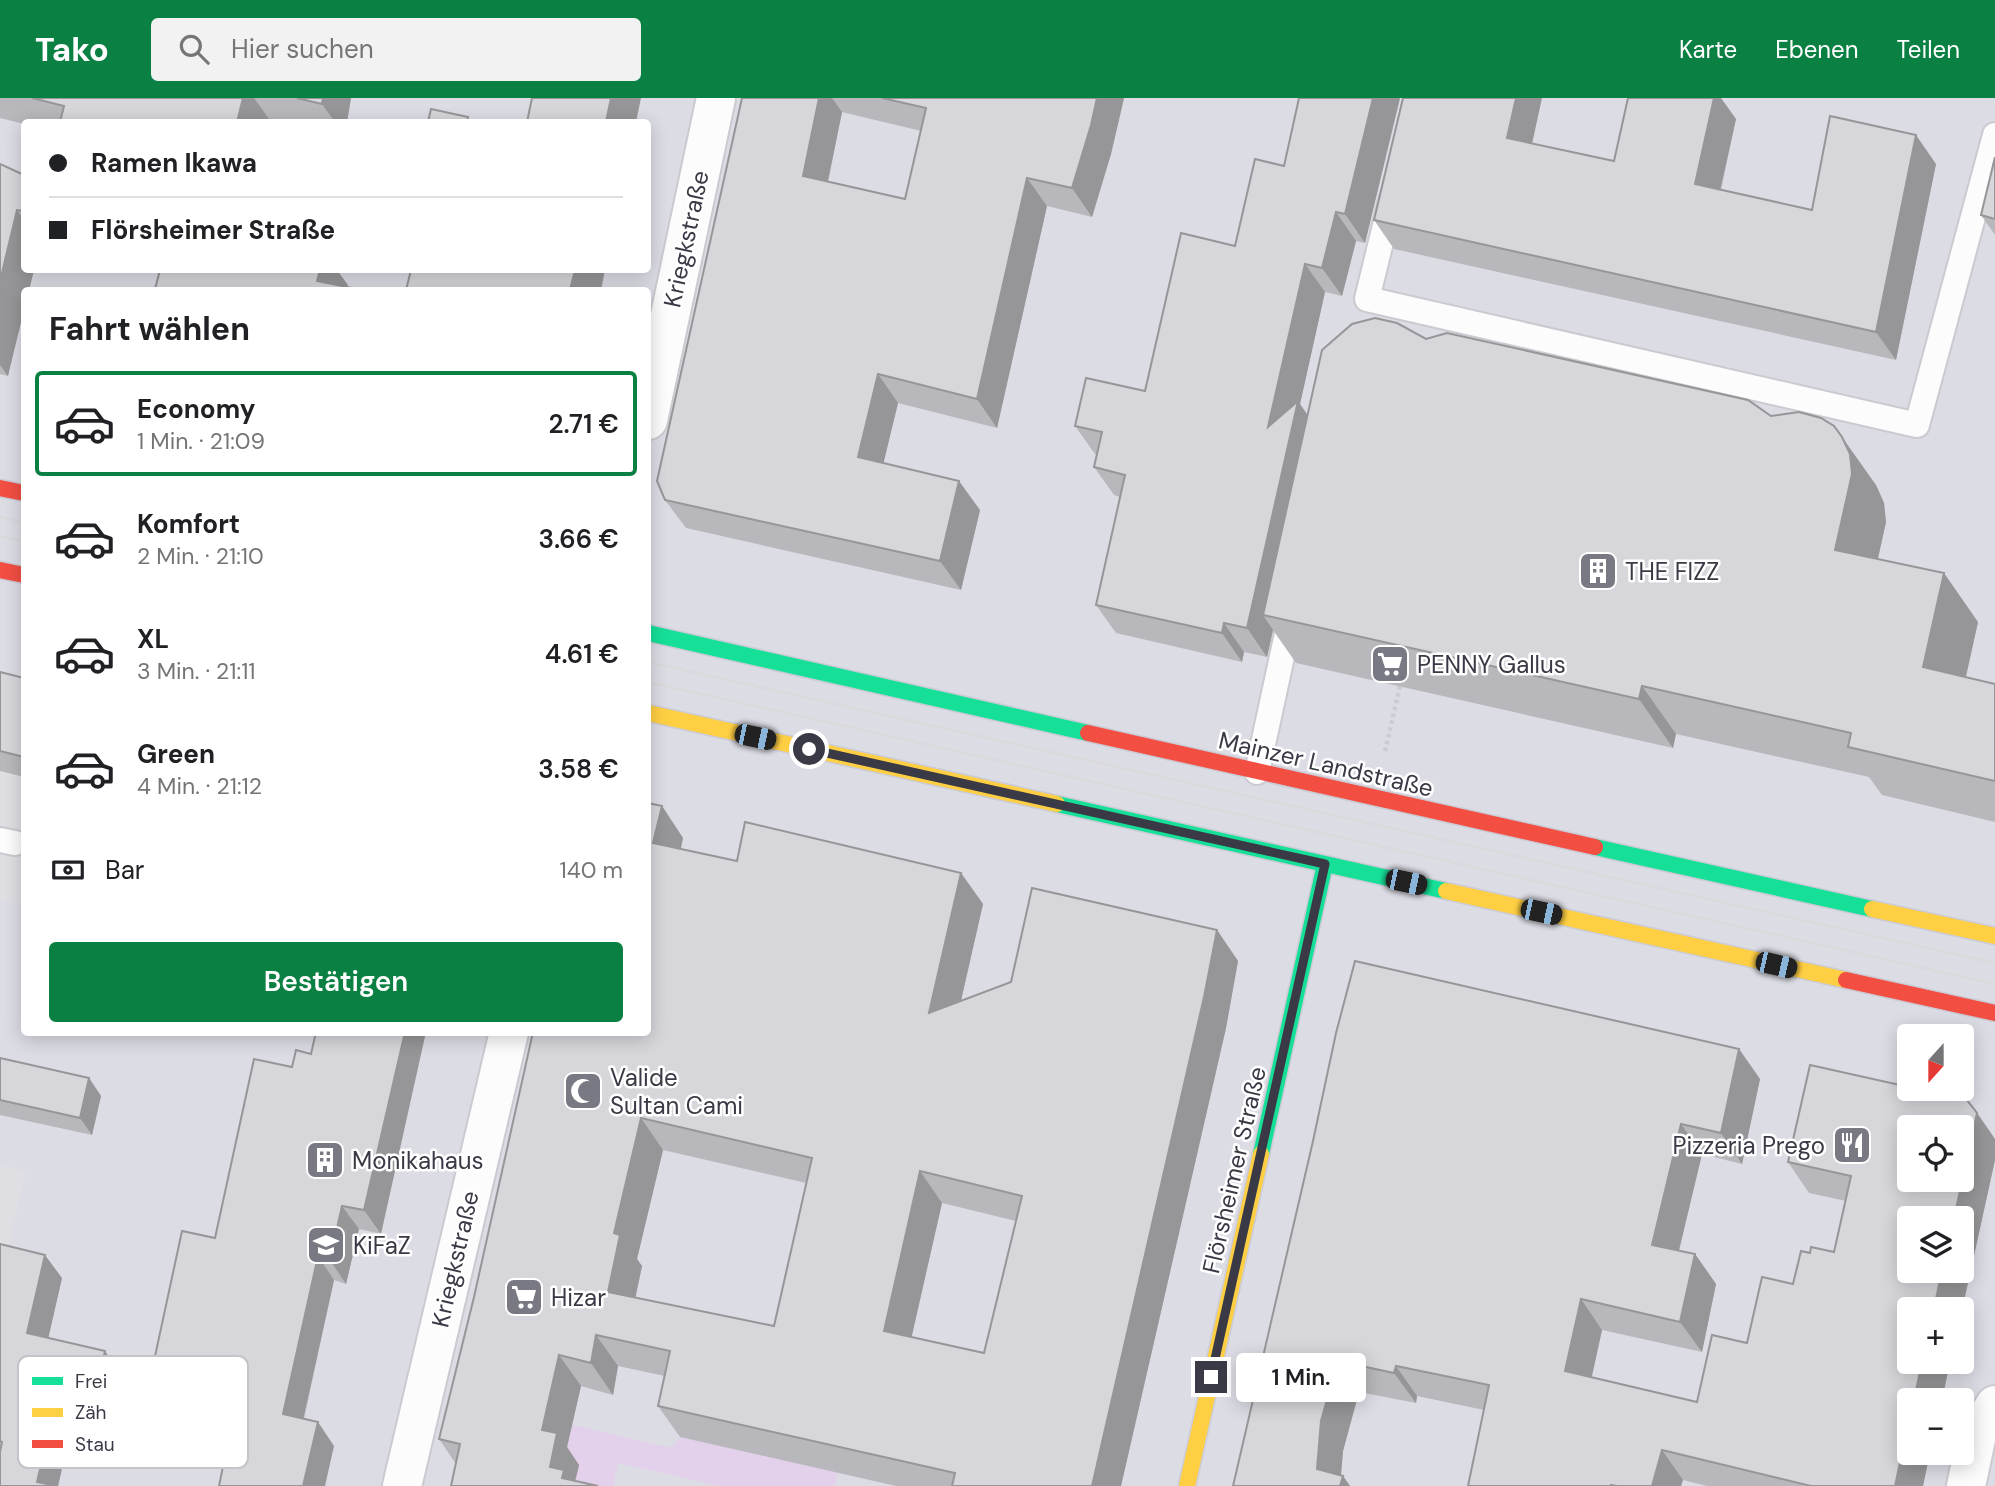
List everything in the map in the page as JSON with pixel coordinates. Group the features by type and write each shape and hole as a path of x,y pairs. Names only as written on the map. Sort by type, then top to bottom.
{"main road":[{"path":"0,488 21,492"},
{"path":"0,570 21,574"},
{"name":"Mainzer Landstraße","path":"651,634 1256,772 1995,936"},
{"path":"651,714 1995,1013"},
{"name":"Flörsheimer Straße","path":"1187,1486 1325,864"}],"street":[{"name":"Kriegkstraße","path":"651,406 716,98"},
{"name":"Kriegkstraße","path":"402,1486 508,1036"},
{"path":"1966,1486 1977,1434 1995,1405"}],"lane":[{"path":"1396,178 1367,299 1917,425 1995,135"},
{"path":"1256,772 1297,593"}],"path":[{"path":"1385,751 1400,686"}],"shaded area":[{"path":"0,98 1995,98 1995,1486 0,1486"},
{"path":"0,771 21,776 21,905 0,900"},
{"path":"0,1165 26,1171 0,1283"},
{"path":"572,1425 672,1448 680,1437 837,1472 835,1486 720,1486 618,1463 613,1486 574,1486 564,1461"}],"building":[{"path":"32,98 243,98 238,119 61,119 64,106"},
{"path":"297,98 323,98 322,104"},
{"path":"532,98 611,98 607,119 528,119"},
{"path":"742,98 819,98 803,176 905,199 926,108 882,98 1097,98 1072,188 1027,178 977,399 878,374 858,457 959,481 940,561 665,500 657,481"},
{"path":"1299,98 1373,98 1345,214 1336,212 1322,268 1305,264 1268,427 1298,401 1247,628 1224,623 1222,633 1096,605 1125,475 1094,467 1102,432 1075,426 1086,378 1145,391 1181,233 1235,246 1255,159 1284,166"},
{"path":"1403,98 1516,98 1507,138 1614,161 1628,98 1714,98 1695,184 1812,210 1830,116 1916,135 1876,332 1374,220"},
{"path":"431,109 468,117 468,119 429,119"},
{"path":"1995,157 1995,219 1981,215"},
{"path":"0,164 21,174 21,211 17,210 0,281"},
{"path":"159,273 319,273 317,281 347,287 156,287"},
{"path":"410,273 574,273 571,287 407,287"},
{"name":"THE FIZZ","path":"1375,318 1397,323 1426,339 1447,333 1748,400 1771,416 1799,412 1821,418 1834,426 1850,454 1852,474 1835,550 1944,573 1923,667 1995,684 1995,781 1848,747 1851,733 1642,686 1639,699 1263,615 1322,350 1352,324"},
{"path":"0,672 21,677 21,756 0,751"},
{"path":"651,804 662,806 653,843 737,861 745,822 961,873 929,1013 1011,982 1032,888 1217,930 1092,1486 952,1486 955,1473 658,1406 670,1351 596,1335 591,1363 559,1355 542,1430 557,1433 550,1467 564,1470 562,1478 598,1486 451,1486 460,1444 439,1439 474,1297 532,1036 651,1036","holes":["641,1118 812,1158 774,1326 608,1292 620,1235 614,1233","920,1171 1022,1196 984,1353 884,1331"]},
{"path":"1355,961 1739,1049 1721,1133 1681,1124 1652,1245 1695,1254 1680,1322 1581,1299 1565,1371 1697,1402 1712,1335 1747,1343 1762,1277 1793,1284 1801,1251 1810,1253 1811,1247 1834,1252 1851,1176 1788,1162 1810,1065 1897,1084 1897,1101 1968,1101 1977,1113 1974,1127 1974,1115 1897,1115 1897,1192 1960,1192 1957,1206 1897,1206 1897,1283 1939,1283 1936,1297 1897,1297 1897,1374 1919,1374 1917,1388 1897,1388 1897,1465 1899,1465 1895,1486 1811,1486 1662,1450 1652,1486 1468,1486 1489,1385 1396,1366 1394,1373 1338,1361 1321,1421 1317,1469 1343,1476 1340,1486 1233,1486 1336,1033"},
{"path":"315,1036 404,1036 364,1210 342,1206 330,1260 318,1256 283,1414 318,1422 303,1486 219,1486 223,1468 248,1468 248,1356 155,1356 182,1231 215,1238 254,1059 292,1067 296,1050 311,1054"},
{"path":"0,1058 89,1078 80,1118 0,1100"},
{"path":"0,1244 45,1255 27,1333 105,1351 104,1356 18,1356 18,1468 40,1468 37,1482 57,1486 0,1486"}],"tram line":[{"path":"0,517 21,522"},
{"path":"0,536 21,541"},
{"path":"651,663 1995,963"},
{"path":"651,683 1995,984"}],"traffic: fast":[{"path":"651,634 1088,733"},
{"path":"1057,804 1446,891"},
{"path":"1595,847 1872,909"},
{"path":"1261,1154 1325,864"}],"traffic: slow":[{"path":"651,714 1057,804"},
{"path":"1446,891 1846,980"},
{"path":"1872,909 1995,936"},
{"path":"1187,1486 1261,1154"}],"traffic: jam":[{"path":"0,488 21,492"},
{"path":"0,570 21,574"},
{"path":"1088,733 1595,847"},
{"path":"1846,980 1995,1013"}],"place":[{"name":"THE FIZZ","path":"1598,571"},
{"name":"PENNY Gallus","path":"1390,664"},
{"name":"Valide Sultan Cami","path":"583,1091"},
{"name":"Pizzeria Prego","path":"1852,1145"},
{"name":"Monikahaus","path":"325,1160"},
{"name":"KiFaZ","path":"326,1245"},
{"name":"Hizar","path":"524,1297"}],"route":[{"path":"809,749 1325,864 1211,1377"}]}
